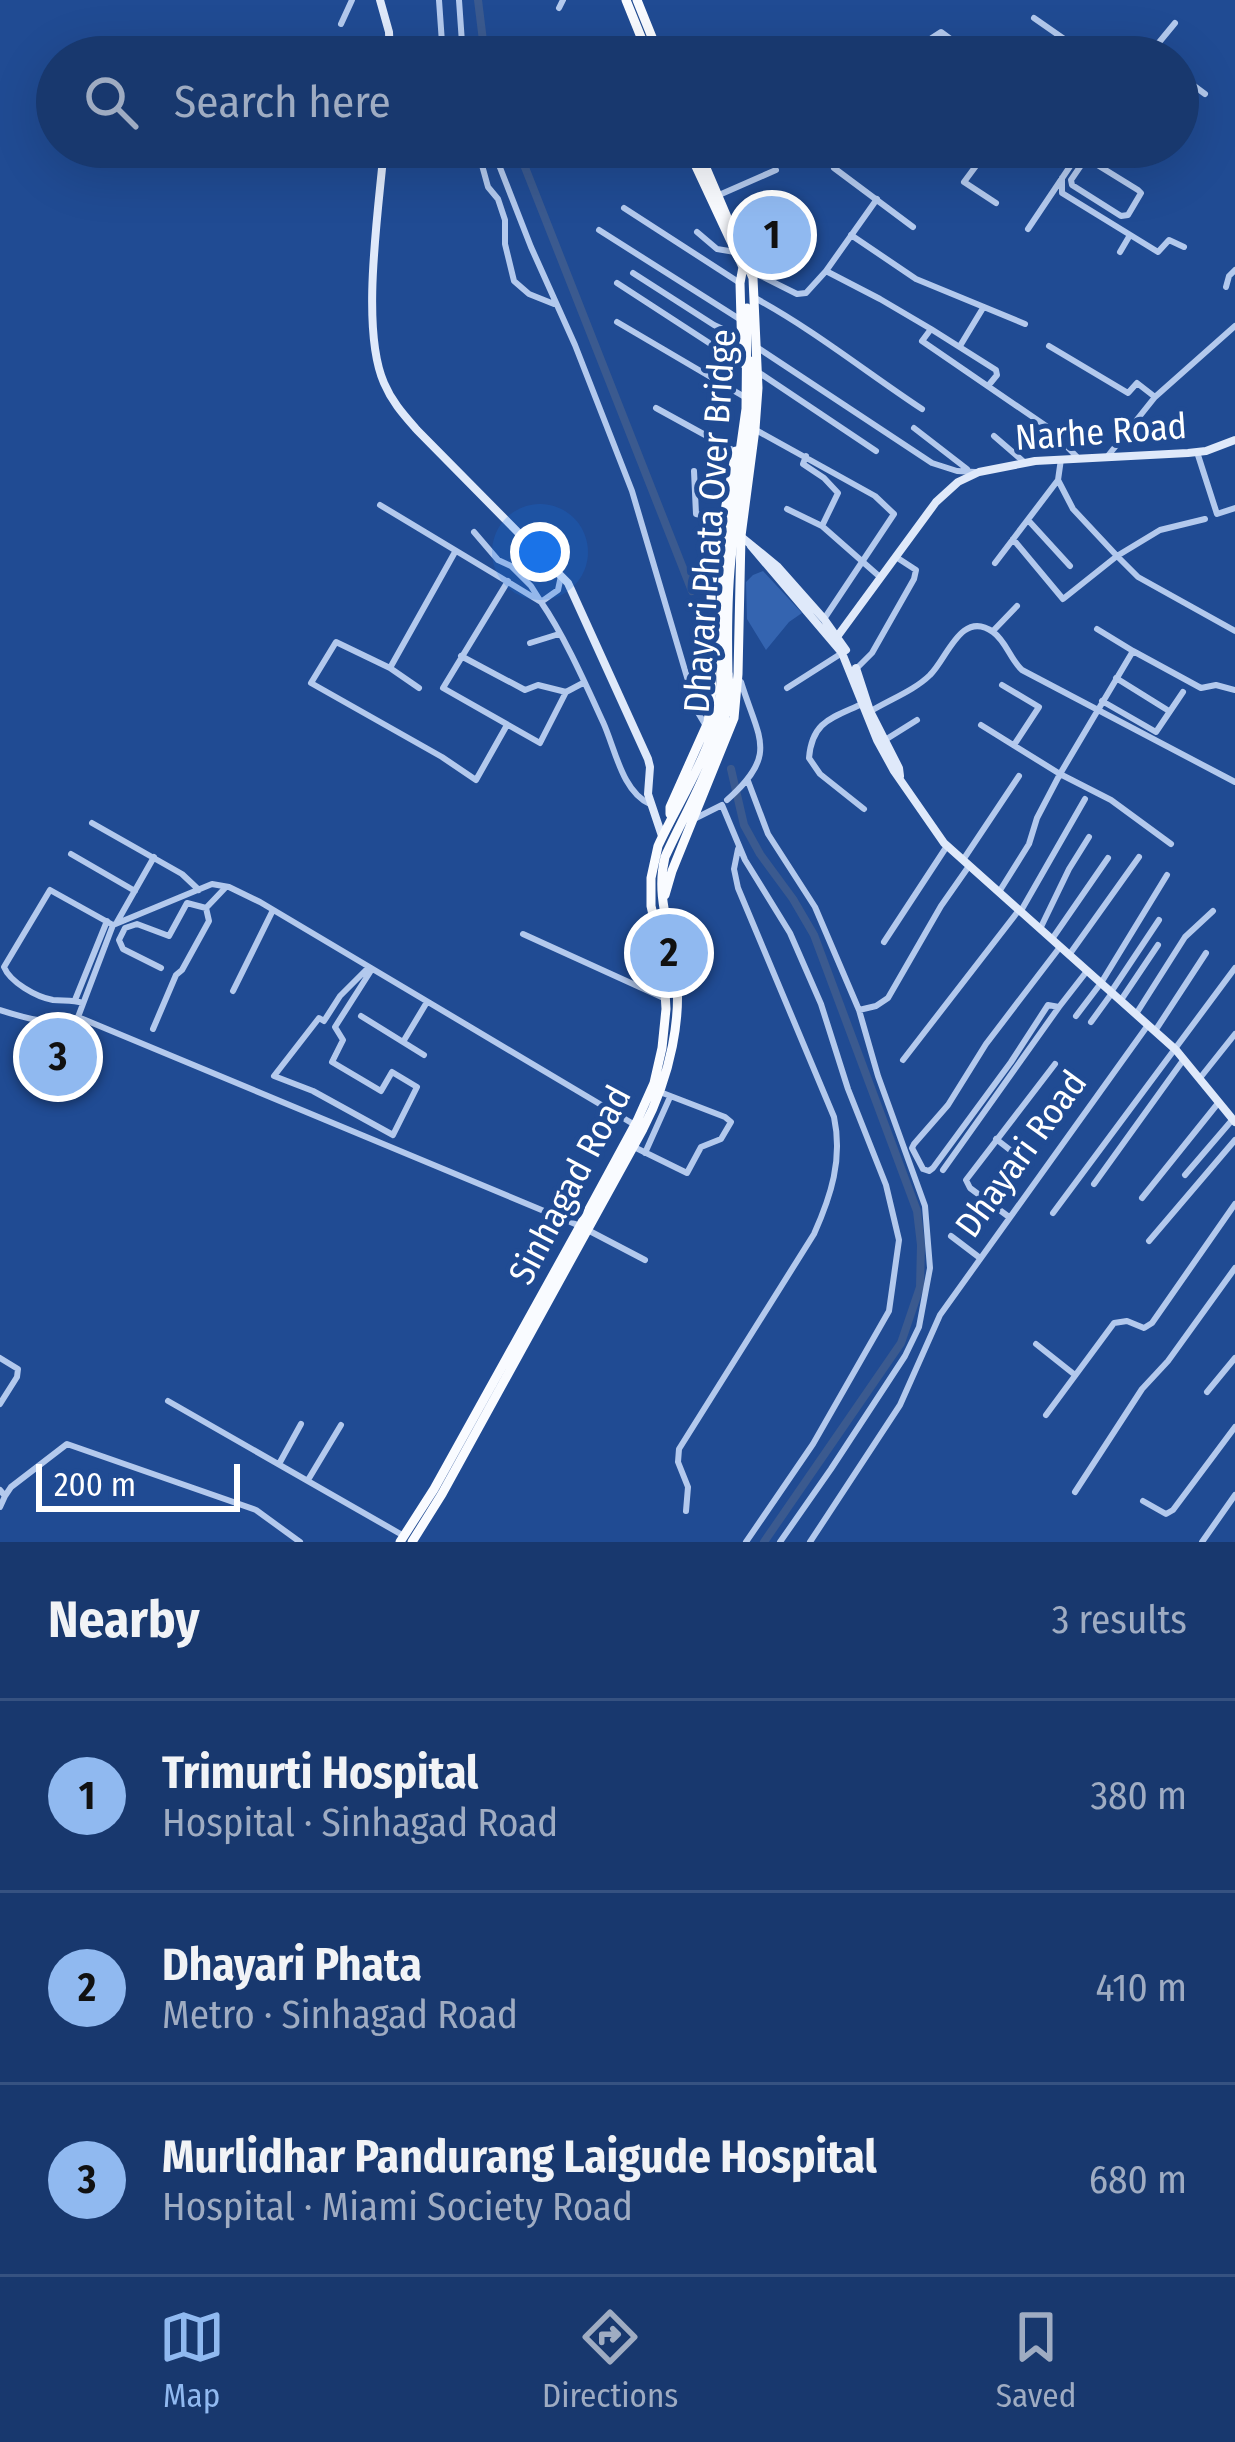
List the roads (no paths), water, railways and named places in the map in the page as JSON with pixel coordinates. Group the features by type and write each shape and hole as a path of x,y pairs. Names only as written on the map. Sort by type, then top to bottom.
{"main road":[{"path":"626,0 641,36"},
{"path":"637,0 652,36"},
{"path":"697,168 747,268"},
{"path":"670,823 670,807 706,726 712,690 711,586 743,396 740,283 747,268 706,168"},
{"name":"Dhayari Phata Over Bridge","path":"664,911 661,876 665,857 727,710 729,674 719,628 746,409 752,304 747,268"},
{"path":"664,911 672,871 734,718 729,674 758,372 752,304"},
{"name":"Dhayari Phata Over Bridge","path":"670,823 716,722 729,674"},
{"name":"Sinhagad Road","path":"584,1228 658,1068 666,999 651,906 652,867 670,823"},
{"name":"Sinhagad Road","path":"406,1540 665,1094 677,987 664,911"}],"street":[{"path":"341,24 352,0"},
{"path":"380,0 389,36"},
{"path":"440,0 442,36"},
{"path":"459,0 462,36"},
{"path":"1034,18 1060,36"},
{"path":"1165,36 1175,23"},
{"path":"1199,90 1205,94"},
{"path":"383,168 373,326 382,379 395,405 417,430 561,574 575,595 648,759 652,808 663,837"},
{"path":"483,168 506,220 505,244 514,281 529,294 557,305"},
{"path":"500,168 632,491 697,711 706,726"},
{"path":"834,168 913,226"},
{"path":"974,168 964,182 996,203"},
{"path":"1028,230 1070,168"},
{"path":"1076,168 1072,185 1121,216 1128,215 1141,193 1104,168"},
{"path":"718,196 776,170"},
{"path":"1062,178 1062,193 1158,252 1169,240 1184,247"},
{"path":"747,268 801,295 826,271 877,199"},
{"path":"623,208 740,283"},
{"path":"599,230 741,320"},
{"path":"697,232 717,249 735,252"},
{"path":"1120,252 1130,235"},
{"path":"851,236 916,279 1025,324"},
{"path":"1226,287 1235,270"},
{"path":"826,271 996,370 988,386"},
{"path":"633,273 714,326 742,338"},
{"path":"617,284 742,365"},
{"path":"752,304 799,322 922,410"},
{"path":"960,346 984,307"},
{"path":"617,322 743,396"},
{"path":"1107,457 1155,397 1235,326"},
{"path":"931,329 922,341 1049,428 1078,458"},
{"path":"1049,346 1128,393 1137,383 1155,397"},
{"path":"758,349 932,463 974,472"},
{"path":"758,372 876,452"},
{"path":"656,408 736,452"},
{"path":"740,426 755,429 806,457 874,496 894,514 824,619"},
{"path":"914,428 974,472"},
{"path":"994,436 1024,462"},
{"name":"Narhe Road","path":"836,638 936,502 974,472 1024,462 1197,452 1235,440"},
{"path":"1197,452 1217,514 1235,508"},
{"path":"806,457 803,464 838,493 822,526"},
{"path":"995,563 1058,480 1061,459"},
{"path":"694,470 696,514 741,536 836,638 894,772 947,846 1176,1050 1233,1115 1185,1175"},
{"path":"1058,480 1073,508 1138,577 1235,631"},
{"path":"380,505 541,602"},
{"path":"788,508 822,526 881,578"},
{"path":"1013,539 1064,599 1117,556 1160,530 1205,519"},
{"path":"1028,520 1070,566"},
{"path":"474,532 541,598 626,777 638,797 652,808"},
{"path":"751,546 777,566 824,619 856,670 866,710 900,777"},
{"path":"390,668 455,552"},
{"path":"856,670 872,652 914,579 916,570 896,556"},
{"path":"541,602 558,590 561,574"},
{"path":"508,581 442,688 540,743 566,692 583,683"},
{"path":"993,631 1017,606"},
{"path":"864,809 820,774 809,758 818,728 866,710 930,675 958,634 977,626 993,631 1017,666 1235,782"},
{"path":"1097,629 1201,688 1235,690"},
{"path":"530,643 559,634"},
{"path":"419,688 336,642 311,683 476,781 507,725"},
{"path":"999,892 1029,844 1060,774 1133,651"},
{"path":"787,688 842,653"},
{"path":"461,656 525,690 538,685 566,692"},
{"path":"694,819 724,803 759,765 760,743 729,674"},
{"path":"1116,678 1170,712"},
{"path":"1003,685 1040,707 1014,745"},
{"path":"1102,701 1156,732 1183,692"},
{"path":"885,740 916,720"},
{"path":"981,725 1112,800 1171,844"},
{"path":"859,1010 888,998 1019,776"},
{"path":"748,781 768,835 815,907 859,1010 925,1206 930,1268 919,1327 905,1355 780,1542"},
{"path":"903,1060 1022,909 1085,800"},
{"path":"724,803 745,860 790,933 821,1004 886,1185 899,1240 889,1311 813,1444 746,1542"},
{"path":"92,824 182,874 199,890"},
{"path":"1040,929 1090,837"},
{"path":"686,1511 688,1487 678,1462 679,1448 814,1234 835,1180 834,1117 738,888 734,869 739,844"},
{"path":"884,941 947,846"},
{"path":"71,854 135,891"},
{"path":"78,1017 79,1002 112,923 154,857"},
{"path":"1070,955 1138,857"},
{"path":"1052,939 1108,858"},
{"path":"1076,1016 1167,875"},
{"path":"79,1002 45,999 8,976 4,967 50,890 112,923 212,884 226,887 273,910 635,1124"},
{"path":"206,908 226,887"},
{"path":"161,968 123,949 119,940 124,928 137,924 169,937 187,903 206,908"},
{"path":"153,1029 176,975 209,921 206,908"},
{"path":"232,992 273,910"},
{"path":"1136,1014 1186,937 1213,910"},
{"path":"1091,1022 1160,920"},
{"path":"523,934 666,999"},
{"path":"1120,1000 1159,945"},
{"path":"1059,1007 1048,1005 955,1140 933,1168 923,1169 914,1144 948,1106 986,1045 1060,947"},
{"name":"Dhayari Road","path":"810,1542 900,1406 940,1315 1206,953"},
{"path":"370,968 335,1028 343,1040 332,1062 381,1091 392,1072 417,1087 393,1135 313,1091 274,1076 319,1018 324,1021 370,968"},
{"path":"1053,1213 1235,968"},
{"path":"943,1170 1088,971"},
{"path":"342,995 352,1000"},
{"path":"403,1042 427,1001"},
{"path":"0,1010 44,1020 78,1017 584,1228 645,1260"},
{"path":"361,1016 424,1055"},
{"path":"1200,1078 1235,1034"},
{"path":"1094,1184 1184,1060"},
{"path":"1009,1217 966,1183 967,1177 1054,1064"},
{"path":"634,1147 645,1153 687,1173 701,1148 721,1139 730,1122 665,1094 645,1153"},
{"path":"1142,1198 1219,1102"},
{"path":"996,1139 1023,1160"},
{"path":"1149,1241 1235,1140"},
{"path":"1046,1415 1114,1323 1126,1321 1144,1328 1152,1323 1235,1204"},
{"path":"951,1235 980,1258"},
{"path":"1075,1492 1142,1389 1235,1268"},
{"path":"1036,1344 1076,1375"},
{"path":"0,1358 18,1369 0,1404"},
{"path":"1207,1391 1235,1358"},
{"path":"168,1401 406,1540"},
{"path":"279,1464 301,1424"},
{"path":"308,1480 341,1425"},
{"path":"1143,1501 1166,1514 1173,1510 1235,1427"},
{"path":"0,1507 2,1493 67,1444 256,1510 300,1542"},
{"path":"1202,1542 1235,1496"}],"waterway":[{"path":"478,0 482,36"},
{"path":"525,168 692,591"},
{"path":"731,769 744,825 814,935 917,1211 921,1245 920,1287 901,1343 764,1542"}],"place":[{"name":"Trimurti Hospital","path":"772,235"},
{"name":"Dhayari Phata","path":"669,953"},
{"name":"Murlidhar Pandurang Laigude Hospital","path":"58,1057"}]}
